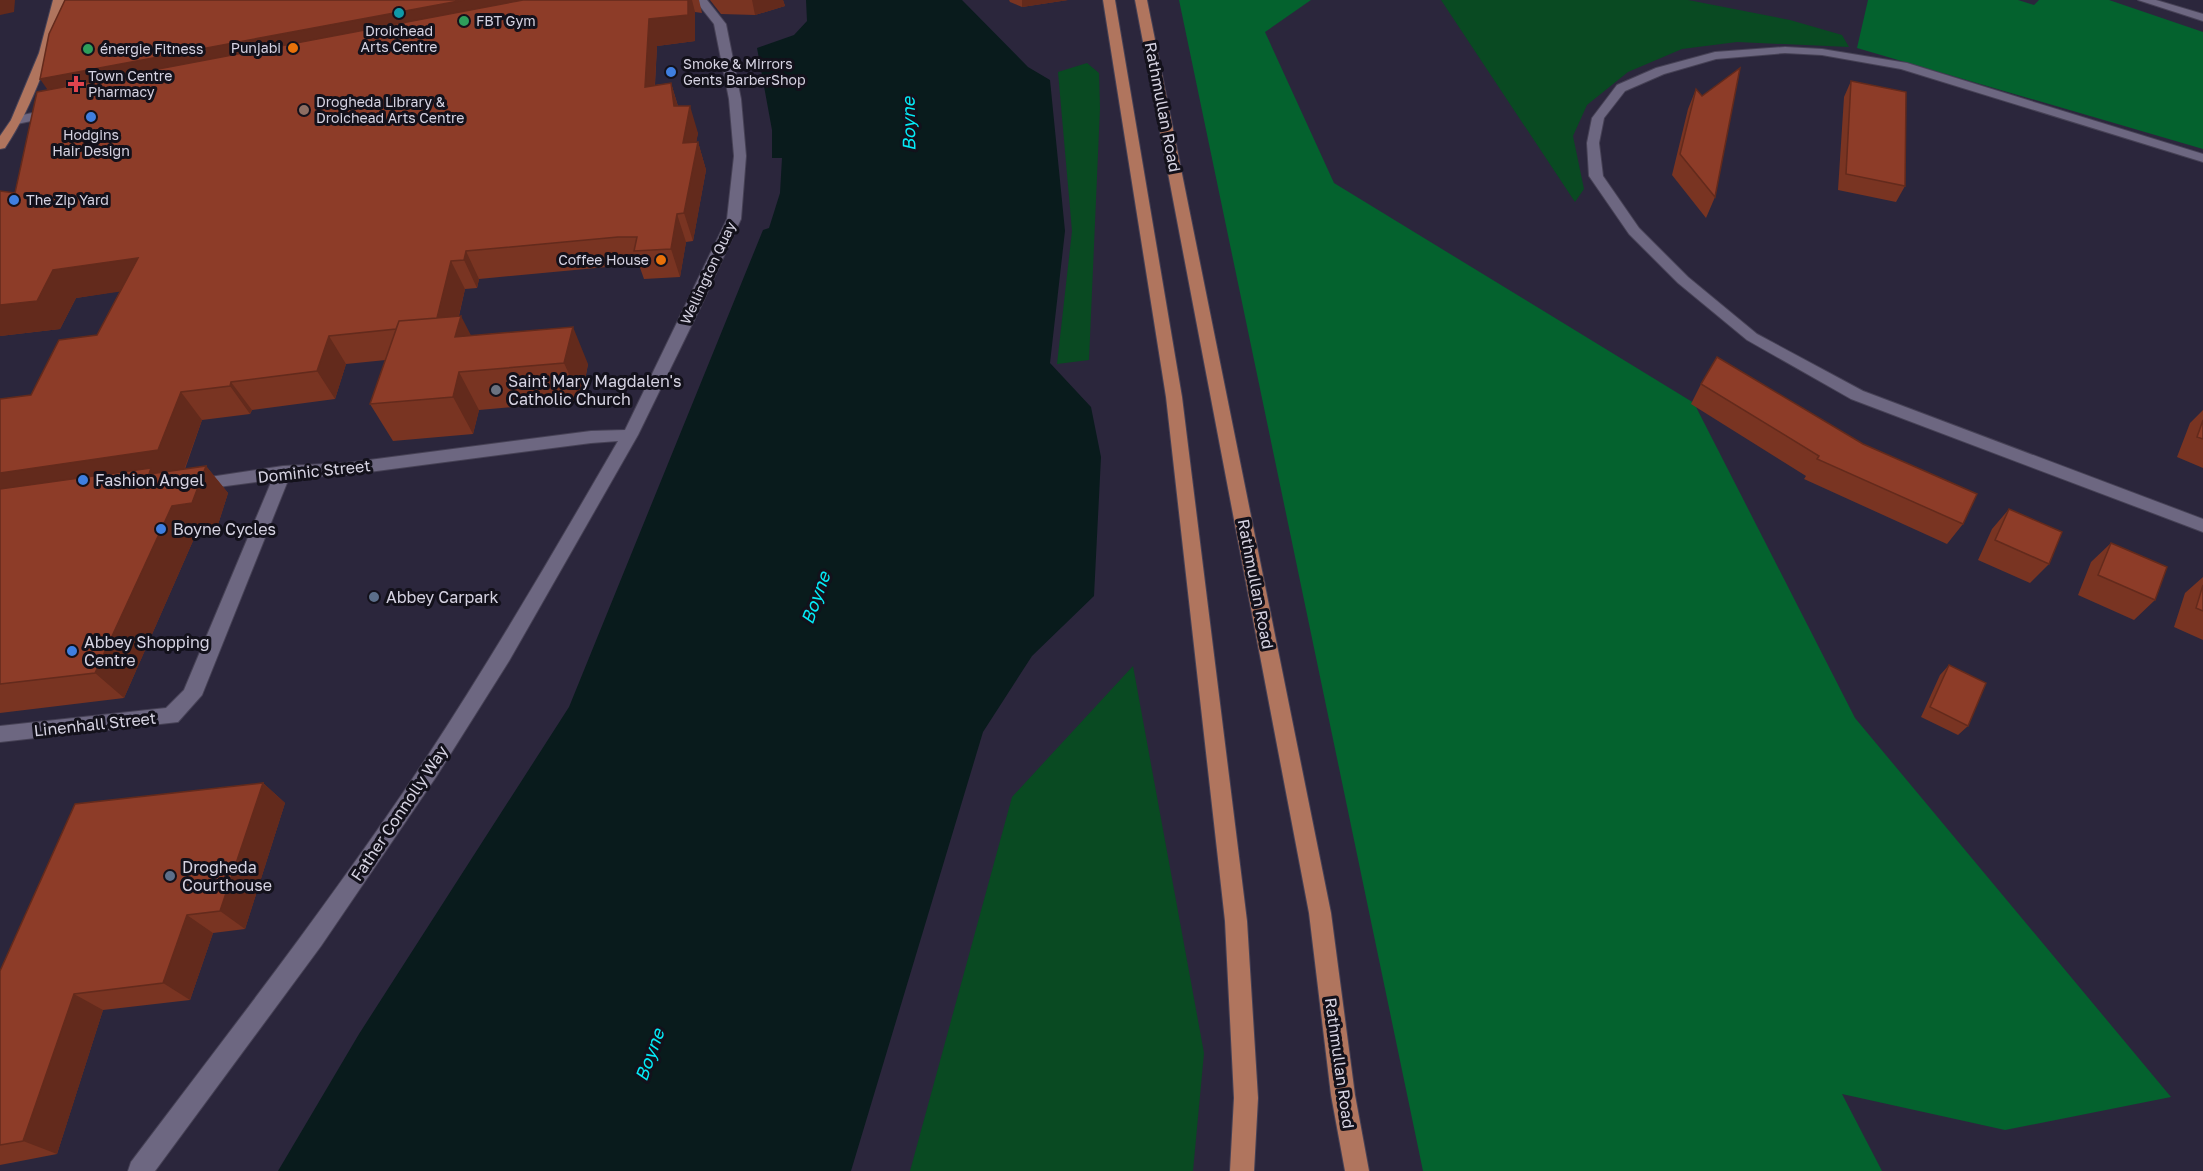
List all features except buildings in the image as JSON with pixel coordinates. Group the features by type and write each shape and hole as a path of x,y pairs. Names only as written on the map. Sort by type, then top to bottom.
{"main road":[{"path":"1,142 18,120 48,44 58,0"},
{"path":"1109,0 1174,397 1236,921 1246,1098 1242,1171"},
{"name":"Rathmullan Road","path":"1141,0 1320,913 1343,1095 1357,1171"}],"street":[{"name":"Wellington Quay","path":"630,435 734,219 740,156 735,99 720,24 700,0"},
{"path":"2144,0 2203,18"},
{"path":"2203,158 1903,66 1822,52 1785,50 1715,56 1660,71 1622,88 1598,118 1593,143 1596,176 1634,231 1683,280 1752,337 1857,395 2203,526"},
{"path":"18,120 63,111"},
{"name":"Dominic Street","path":"177,487 283,472 346,468 591,437 630,435"},
{"name":"Father Connolly Way","path":"141,1171 313,938 429,771 502,656 630,435"},
{"name":"Linenhall Street","path":"0,735 171,716 192,695 283,472"}],"green space":[{"path":"1179,0 1311,0 1265,32 1334,183 1694,403 1855,718 2171,1097 2005,1130 1842,1094 1882,1171 1423,1171"},
{"path":"1441,0 1688,0 1790,20 1842,35 1849,47 1737,42 1682,49 1628,72 1587,105 1573,136 1584,189 1575,202"},
{"path":"1868,0 2018,0 2034,5 2039,0 2109,0 2203,32 2203,149 1857,48"},
{"path":"1087,63 1099,73 1100,108 1089,360 1057,364 1072,231 1058,72"},
{"path":"1133,666 1204,1053 1193,1171 910,1171 1012,797"}],"water":[{"name":"Boyne","path":"806,0 962,0 1028,67 1050,80 1065,231 1050,363 1091,407 1101,457 1094,596 1032,656 983,732 851,1171 278,1171 359,1034 569,707 763,230 769,228 780,193 782,158 772,158 772,130 757,48 794,35 807,21"}],"place":[{"name":"Droichead Arts Centre","path":"399,13"},
{"name":"FBT Gym","path":"464,21"},
{"name":"Punjabi","path":"293,48"},
{"name":"énergie Fitness","path":"88,49"},
{"name":"Smoke & Mirrors Gents BarberShop","path":"671,72"},
{"name":"Town Centre Pharmacy","path":"76,84"},
{"name":"Drogheda Library & Droichead Arts Centre","path":"304,110"},
{"name":"Hodgins Hair Design","path":"91,117"},
{"name":"The Zip Yard","path":"14,200"},
{"name":"Coffee House","path":"661,260"},
{"name":"Saint Mary Magdalen's Catholic Church","path":"496,390"},
{"name":"Fashion Angel","path":"83,480"},
{"name":"Boyne Cycles","path":"161,529"},
{"name":"Abbey Carpark","path":"374,597"},
{"name":"Abbey Shopping Centre","path":"72,651"},
{"name":"Drogheda Courthouse","path":"170,876"}]}
